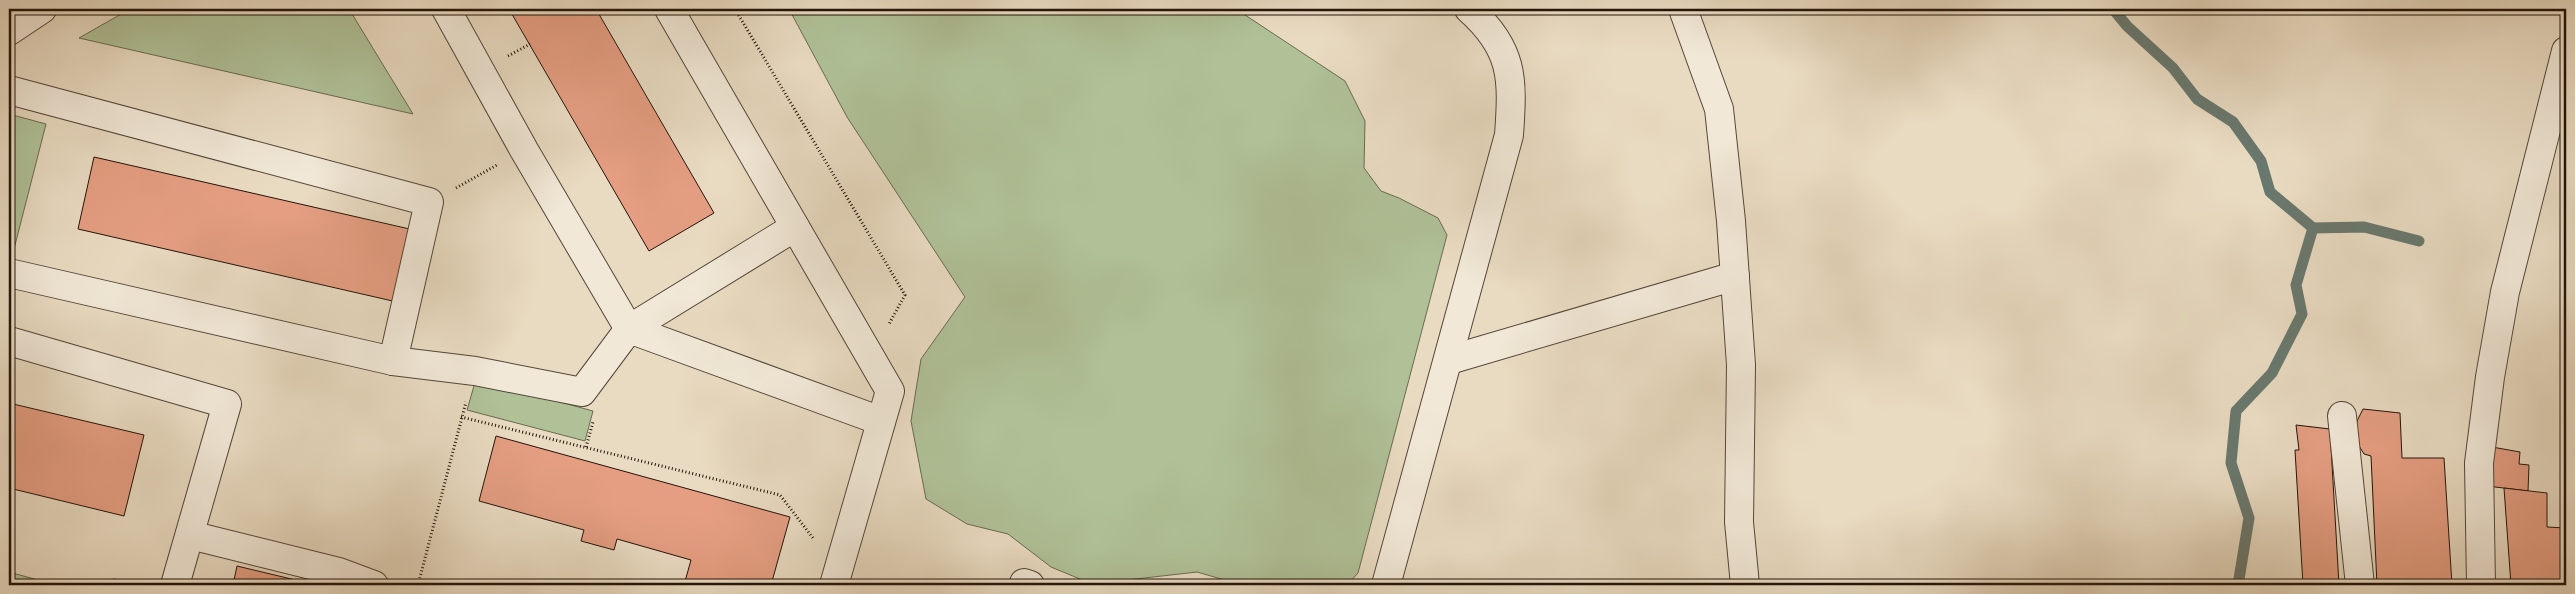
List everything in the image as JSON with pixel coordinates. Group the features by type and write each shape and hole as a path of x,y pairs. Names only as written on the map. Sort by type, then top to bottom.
{"lane":[{"path":"9,31 42,9"},
{"path":"446,9 524,150 629,329 881,421"},
{"path":"669,9 890,391 836,578"},
{"path":"1386,585 1509,135 1512,89 1504,51 1483,22 1468,9"},
{"path":"1683,9 1719,109 1735,276 1741,365 1739,522 1745,585"},
{"path":"2481,585 2479,463 2490,377 2505,292 2566,51"},
{"path":"9,90 429,202 393,361"},
{"path":"9,273 393,361 475,371 582,392 629,329 795,227"},
{"path":"1449,360 1735,276"},
{"path":"9,341 227,404 175,585"},
{"path":"2342,416 2360,585"},
{"path":"190,535 339,572 374,585"}],"path":[{"path":"735,9 905,295 870,357"},
{"path":"429,202 524,150"},
{"path":"418,585 461,417 475,371"},
{"path":"461,417 780,496 836,578"}],"green space":[{"path":"130,9 349,9 413,114 79,38"},
{"path":"789,9 1236,9 1345,81 1365,121 1364,168 1381,191 1438,218 1447,235 1358,573 1347,585 1242,585 1197,572 1092,584 1051,567 1008,534 967,524 926,499 911,421 921,359 965,297 847,117"},
{"path":"9,114 46,124 14,249 9,247"},
{"path":"476,379 593,411 585,441 467,410"},
{"path":"9,572 56,585 9,585"},
{"path":"115,579 139,585 64,585"}],"building":[{"path":"509,9 596,9 714,213 649,251"},
{"path":"94,157 414,230 397,302 78,229"},
{"path":"9,403 144,435 124,516 9,488"},
{"path":"2363,409 2400,413 2402,458 2444,458 2452,585 2377,585 2371,456 2364,454 2351,433"},
{"path":"2296,425 2330,429 2339,585 2303,585 2295,450 2299,450"},
{"path":"496,436 790,517 771,585 684,585 691,560 617,539 614,550 581,541 584,530 479,501"},
{"path":"2492,447 2520,452 2519,464 2529,465 2528,491 2487,486"},
{"path":"2504,488 2547,493 2547,527 2566,528 2566,585 2511,585"},
{"path":"237,566 308,583 307,585 233,585"}],"waterway":[{"path":"2113,9 2127,26 2173,68 2197,99 2233,122 2261,161 2270,192 2313,228 2364,227 2419,241"},
{"path":"2238,585 2249,518 2231,463 2236,411 2272,373 2302,314 2296,285 2313,228"}]}
